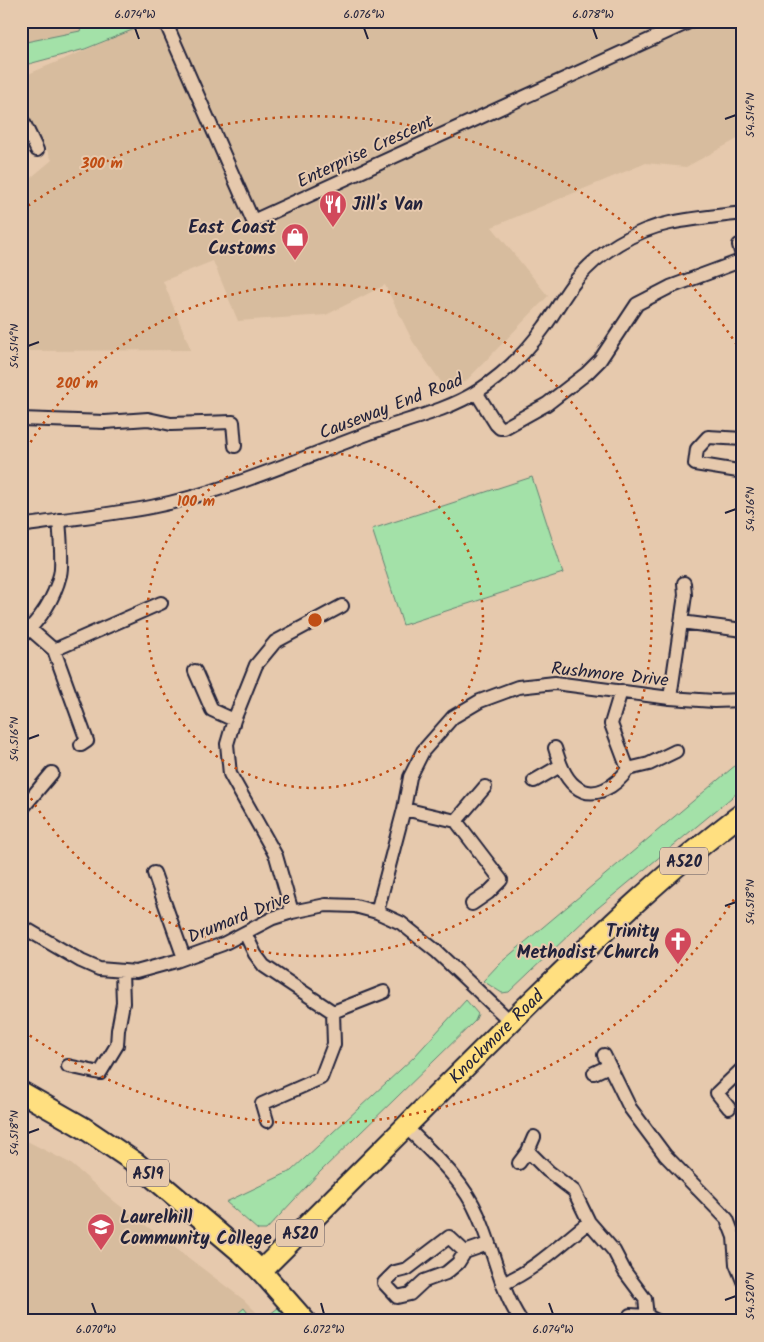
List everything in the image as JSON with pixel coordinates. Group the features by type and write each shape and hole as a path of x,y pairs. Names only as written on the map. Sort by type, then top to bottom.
{"main road":[{"name":"Knockmore Road","path":"261,1271 606,930 660,881 743,813"},
{"name":"A519","path":"21,1092 84,1128 136,1163 261,1271 305,1321"}],"street":[{"name":"Enterprise Crescent","path":"165,21 253,221 691,21"},
{"path":"24,123 26,140 37,150"},
{"name":"Causeway End Road","path":"21,526 151,507 260,476 341,443 429,413 476,392 503,372 525,352 544,328 577,278 596,260 628,237 668,223 743,213"},
{"path":"476,392 500,428 504,428 547,404 600,360 637,304 670,287 743,260 739,245"},
{"path":"21,419 105,422 148,418 171,424 234,422 235,446"},
{"path":"743,439 708,436 697,449 695,464 738,471 743,468"},
{"path":"59,520 61,573 49,604 26,633 54,650 88,741 80,745"},
{"path":"670,698 681,622 684,583"},
{"path":"54,650 161,603"},
{"path":"292,912 276,856 230,774 227,744 234,720 256,665 276,642 342,606"},
{"path":"681,622 743,630"},
{"path":"195,671 212,710 234,720"},
{"name":"Rushmore Drive","path":"377,912 404,808 410,777 423,751 453,717 480,701 518,687 555,683 670,698 714,701 743,700"},
{"path":"621,691 612,724 628,769"},
{"path":"555,748 560,766 575,786 589,793 604,790 620,780 628,769 649,764 676,751"},
{"path":"534,781 560,766"},
{"path":"21,810 52,773"},
{"path":"456,821 485,787"},
{"path":"404,808 456,821 501,880 488,893 472,904"},
{"path":"154,873 184,958"},
{"name":"Drumard Drive","path":"21,926 81,961 99,969 136,972 223,944 273,918 292,912 326,905 355,906 377,912 401,923 436,951 511,1022"},
{"path":"245,933 255,954 264,966 333,1012"},
{"path":"68,1066 100,1073 117,1045 123,1003 122,972"},
{"path":"333,1012 384,992"},
{"path":"267,1121 262,1104 321,1078 334,1044 333,1012"},
{"path":"594,1073 607,1061 630,1108 665,1155 727,1218 734,1238 736,1264 743,1280"},
{"path":"730,1108 717,1093 743,1068"},
{"path":"406,1127 464,1188 479,1216 502,1284 521,1321"},
{"path":"518,1163 528,1150 534,1137"},
{"path":"528,1150 548,1172 574,1192 589,1222 614,1251 624,1272 645,1299 652,1318 630,1315"},
{"path":"502,1284 529,1270 589,1222"},
{"path":"465,1252 449,1237 407,1269 395,1272 384,1283 397,1297 410,1294 424,1281 446,1273 458,1264 465,1252 488,1244"}],"shaded area":[{"path":"21,21 743,21 743,136 686,167 646,163 492,227 548,296 466,381 446,389 413,342 385,285 326,315 238,321 213,261 163,281 191,350 21,351 21,186 52,160 21,102 21,77 107,41 100,27 21,43"},
{"name":"Laurelhill Community College","path":"21,1138 70,1163 115,1202 244,1300 265,1321 21,1321"}],"green space":[{"path":"83,21 139,21 142,26 85,49 21,66 21,43 80,31"},
{"path":"532,477 563,573 403,625 372,529"},
{"path":"743,759 743,788 593,912 509,992 502,993 483,981 499,964"},
{"path":"466,1000 478,1014 475,1021 320,1172 266,1230 258,1230 226,1202 291,1171 414,1057"},
{"path":"244,1308 254,1321 229,1321"},
{"path":"278,1308 289,1321 277,1321 270,1314"}],"place":[{"name":"Jill's Van","path":"333,228"},
{"name":"East Coast Customs","path":"295,261"},
{"name":"Trinity Methodist Church","path":"678,965"},
{"name":"Laurelhill Community College","path":"101,1251"}]}
